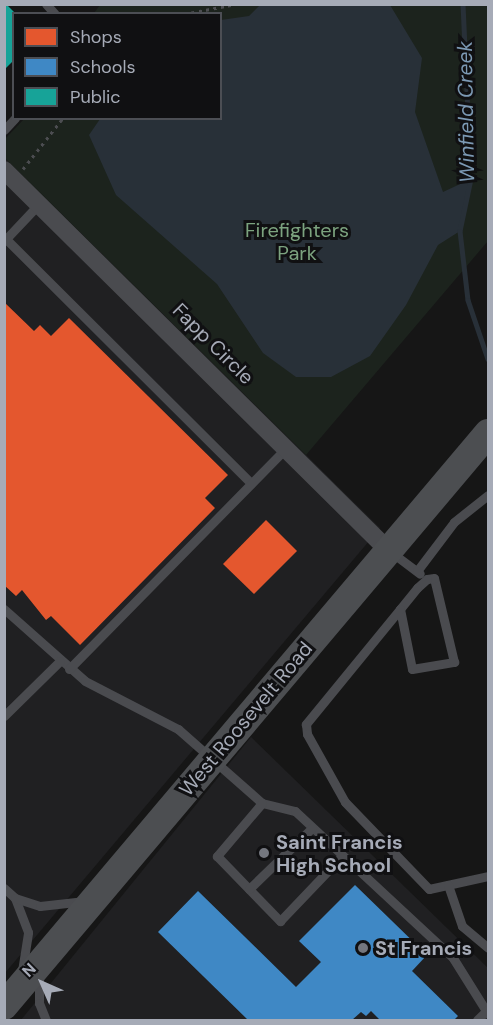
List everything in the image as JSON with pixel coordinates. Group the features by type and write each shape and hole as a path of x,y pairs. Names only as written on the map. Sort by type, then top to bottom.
{"main road":[{"name":"West Roosevelt Road","path":"12,996 489,433"}],"street":[{"name":"Fapp Circle","path":"9,175 389,551"}],"lane":[{"path":"39,204 5,240 251,483"},
{"path":"69,669 286,448"},
{"path":"417,571 454,522 489,495"},
{"path":"389,551 427,579"},
{"path":"400,609 412,669 454,662 434,578 427,579 400,609 306,724 307,734 365,827 429,889 488,879"},
{"path":"4,609 69,669 95,687 154,713 214,757 262,803 295,811 341,857 453,958 487,1012 477,1020"},
{"path":"4,716 60,661"},
{"path":"262,803 217,856 280,921 341,857"},
{"path":"249,889 312,828"},
{"path":"448,885 462,926 489,948"},
{"path":"4,888 15,898 40,906 94,900"},
{"path":"12,996 27,932 15,898"},
{"path":"39,964 39,1003 46,1020"}],"path":[{"path":"194,12 236,4"},
{"path":"9,175 61,120"}],"shaded area":[{"name":"Firefighters Park","path":"260,5 390,5 422,58 415,112 443,192 471,179 460,231 438,245 406,305 370,356 331,377 296,377 263,353 217,284 116,195 89,135 99,120 222,120 222,20 249,16"},
{"path":"5,158 380,528 5,973"},
{"name":"Saint Francis High School","path":"251,737 488,968 488,1020 21,1020"}],"green space":[{"name":"Firefighters Park","path":"100,5 488,5 488,241 306,455 5,158 4,140 23,120 222,120 222,12 95,12"}],"building: Shops":[{"path":"4,302 34,331 40,325 51,336 69,318 228,475 205,498 215,508 80,645 51,616 46,620 22,590 16,596 4,585"},
{"path":"266,520 297,551 254,594 223,564"}],"building: Schools":[{"name":"St Francis","path":"355,885 427,955 412,971 458,1016 454,1020 380,1020 371,1011 366,1016 361,1012 352,1020 248,1020 158,932 198,891 296,987 321,962 299,941"}],"building: Public":[{"path":"6,4 14,12 12,12 12,62 4,70"}],"waterway":[{"name":"Winfield Creek","path":"463,4 471,179 460,231 468,300 488,359"}],"place":[{"name":"Saint Francis High School","path":"264,853"},
{"name":"St Francis","path":"363,948"}]}
